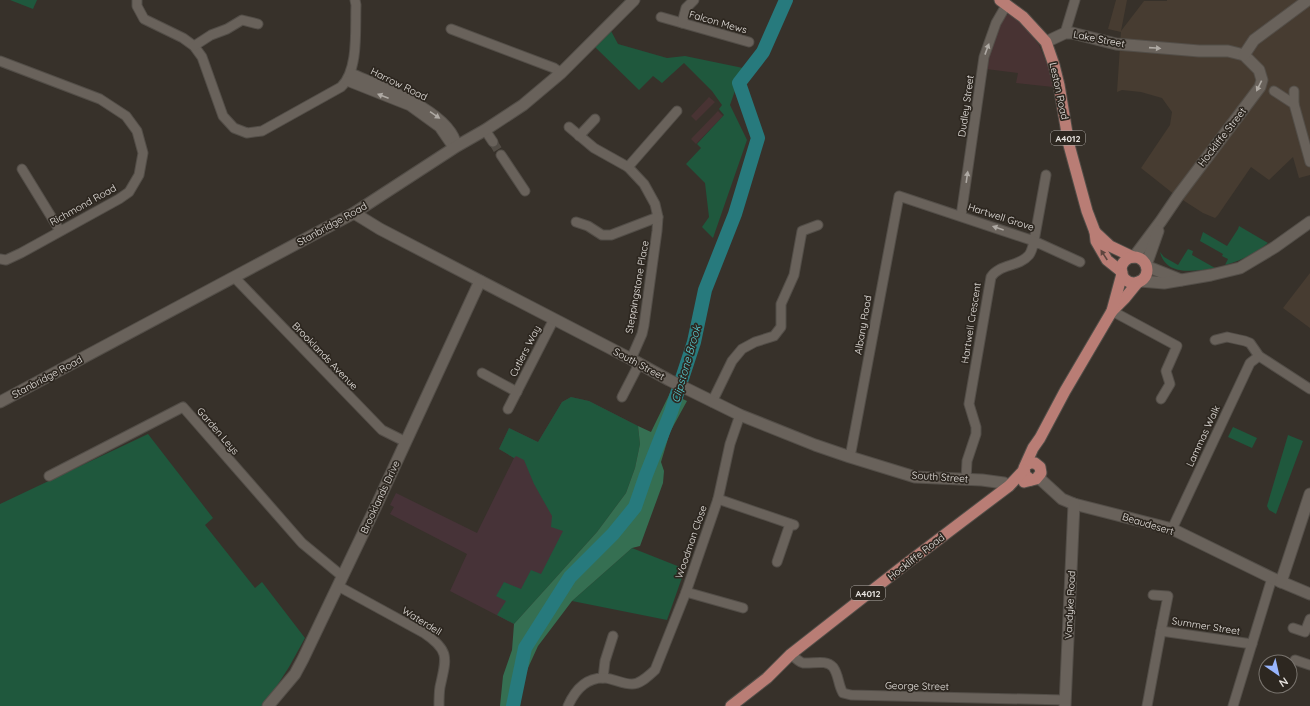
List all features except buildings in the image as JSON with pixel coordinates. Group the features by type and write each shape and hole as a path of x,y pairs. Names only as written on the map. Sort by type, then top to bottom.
{"main road":[{"name":"A4012","path":"1003,2 1023,16 1046,42"},
{"name":"Leston Road","path":"1046,42 1059,85 1071,152 1087,211 1095,232 1096,241 1107,260 1122,273"},
{"name":"Leston Road","path":"1095,232 1110,246 1133,257"},
{"path":"1025,468 1033,462 1038,465 1041,470 1035,479 1026,477 1025,468 1033,448 1112,311 1123,264 1129,258 1133,257 1141,259 1146,265 1147,269 1145,276 1112,311"},
{"path":"1122,273 1130,282 1139,281"},
{"path":"1038,465 1040,438"},
{"name":"Hockliffe Road","path":"731,706 767,678 791,654 908,562 1010,486 1025,468"},
{"name":"Hockliffe Road","path":"1010,486 1035,479"}],"street":[{"path":"137,0 137,6 144,19 183,38 194,46 202,57 223,116 234,128 247,133 262,131 341,87 347,81 353,64 355,0"},
{"name":"Stanbridge Road","path":"0,402 354,212 457,146 485,130 523,105 561,73 634,0"},
{"name":"Falcon Mews","path":"682,23 686,8 694,0"},
{"path":"1065,34 1075,0"},
{"name":"Dudley Street","path":"961,216 984,57 1003,2"},
{"path":"1244,55 1254,40 1304,3"},
{"name":"Falcon Mews","path":"661,17 749,42"},
{"path":"194,46 211,35 242,20 258,24"},
{"path":"451,29 554,68 561,73"},
{"name":"Lake Street","path":"1046,42 1065,34 1081,35 1116,44 1199,51 1228,51 1244,55"},
{"name":"Hockliffe Street","path":"1133,257 1262,84 1262,78 1259,70 1244,55"},
{"name":"Richmond Road","path":"0,61 100,99 126,116 137,131 143,153 139,175 129,192 22,253 6,260 0,259"},
{"name":"Harrow Road","path":"351,73 413,100 442,120 456,139 457,146"},
{"name":"Harrow Road","path":"347,81 410,106 439,127 450,143 457,146"},
{"path":"1274,91 1294,104"},
{"path":"1294,91 1294,104 1310,162"},
{"path":"628,167 677,111"},
{"path":"579,136 595,119"},
{"name":"Steppingstone Place","path":"569,127 594,148 628,167 644,184 656,204 658,231 642,334 635,361 622,397"},
{"path":"485,130 493,142"},
{"path":"502,155 525,191"},
{"path":"22,169 60,231"},
{"name":"Hartwell Grove","path":"899,196 1034,241 1046,175"},
{"name":"Albany Road","path":"850,457 899,196"},
{"name":"South Street","path":"354,212 380,229 669,380 740,415 815,445 915,477 982,480 1010,486"},
{"name":"Steppingstone Place","path":"576,222 588,226 602,235 611,235 658,217"},
{"name":"Hockliffe Street","path":"1146,265 1161,221"},
{"path":"1139,281 1164,283 1223,273 1240,268 1275,247 1310,222"},
{"path":"712,402 732,361 742,349 755,342 774,336 781,327 781,304 794,274 802,231 818,225"},
{"path":"1034,241 1080,262"},
{"name":"Hartwell Crescent","path":"966,480 967,461 976,434 976,427 969,404 990,280 996,271 1026,258 1030,253 1034,241"},
{"path":"1146,265 1182,280"},
{"name":"Brooklands Avenue","path":"234,277 382,430 406,442"},
{"name":"Brooklands Drive","path":"268,706 290,680 303,659 406,442 480,281"},
{"path":"1112,311 1177,346 1166,370 1170,384 1161,399"},
{"name":"Cutlers Way","path":"508,409 554,320"},
{"path":"1215,340 1227,336 1250,343 1258,356 1310,389"},
{"name":"Lammas Walk","path":"1172,529 1250,363 1258,356"},
{"name":"Cutlers Way","path":"482,373 517,392"},
{"name":"Garden Leys","path":"49,476 183,407 302,543 340,581"},
{"name":"Woodman Close","path":"568,706 579,687 589,680 603,678 633,684 645,679 656,670 686,592 718,499 730,444 740,415"},
{"name":"Beaudesert","path":"1035,479 1062,499 1074,504 1172,529 1277,580 1310,594"},
{"path":"1233,706 1252,644 1277,580 1307,516 1310,494"},
{"name":"Woodman Close","path":"718,499 792,524 777,562"},
{"name":"Vandyke Road","path":"1065,703 1074,504"},
{"name":"Waterdell","path":"340,581 424,633 440,646 446,659 446,666 440,689 439,706"},
{"name":"Woodman Close","path":"686,592 743,608"},
{"path":"1153,595 1168,596 1161,631"},
{"path":"1293,628 1305,632 1310,619"},
{"name":"Summer Street","path":"1147,706 1161,631 1252,644"},
{"path":"603,678 605,661 613,636"},
{"name":"George Street","path":"791,654 802,663 826,663 832,666 837,674 843,693 851,695 1065,703"},
{"path":"1298,661 1310,665"}],"shaded area":[{"path":"1116,0 1127,0 1121,31 1144,1 1310,0 1310,175 1299,178 1293,157 1269,180 1251,167 1215,218 1203,213 1175,195 1141,168 1170,125 1172,112 1162,98 1141,92 1122,90 1117,92 1121,32 1108,29"},
{"path":"1011,14 1018,18 1039,45 1049,69 1053,87 1016,83 1018,73 986,69 988,56 1001,19 1006,15"},
{"path":"709,97 715,102 696,121 691,116"},
{"path":"718,111 723,116 696,144 691,139"},
{"path":"1310,273 1310,328 1283,308"},
{"path":"571,397 589,401 638,426 514,624 450,591 467,554 390,514 394,507 390,505 396,493 477,533 514,458 499,449 509,428 538,442 562,402"}],"green space":[{"path":"10,0 37,0 33,9"},
{"path":"611,31 618,44 667,58 685,56 743,68 730,105 747,140 713,238 702,227 709,217 705,183 686,164 701,148 697,144 724,115 719,109 722,105 712,91 684,63 662,83 653,76 639,90 595,47"},
{"path":"1239,226 1268,243 1248,256 1225,265 1228,259 1222,256 1223,254 1200,241 1203,232 1227,246"},
{"path":"1188,249 1193,251 1192,255 1215,268 1191,271 1175,269 1163,260 1160,252 1164,257 1178,265"},
{"path":"670,393 687,401 670,432 661,462 664,471 663,483 640,546 632,548 572,601 538,646 522,681 520,706 500,706 503,676 512,650 514,624 597,532 626,493 635,468 640,444 638,426 651,432"},
{"path":"571,397 589,401 638,426 640,444 635,468 626,493 597,532 514,624 497,615 506,601 496,596 504,582 521,589 531,570 541,574 563,531 551,527 552,516 534,484 524,460 516,456 514,458 499,449 509,428 538,442 562,402"},
{"path":"1233,427 1257,438 1252,448 1228,437"},
{"path":"148,434 213,518 205,525 255,588 262,582 305,638 289,667 264,706 0,706 0,504"},
{"path":"1288,435 1303,441 1276,514 1269,510 1267,506"},
{"path":"632,548 685,569 667,620 572,601"}],"waterway":[{"name":"Clipstone Brook","path":"513,706 525,648 570,577 613,534 635,507 671,412 694,342 705,290 735,214 758,138 739,83 763,52 786,0"}],"tunnel":[{"path":"493,142 501,155"}]}
